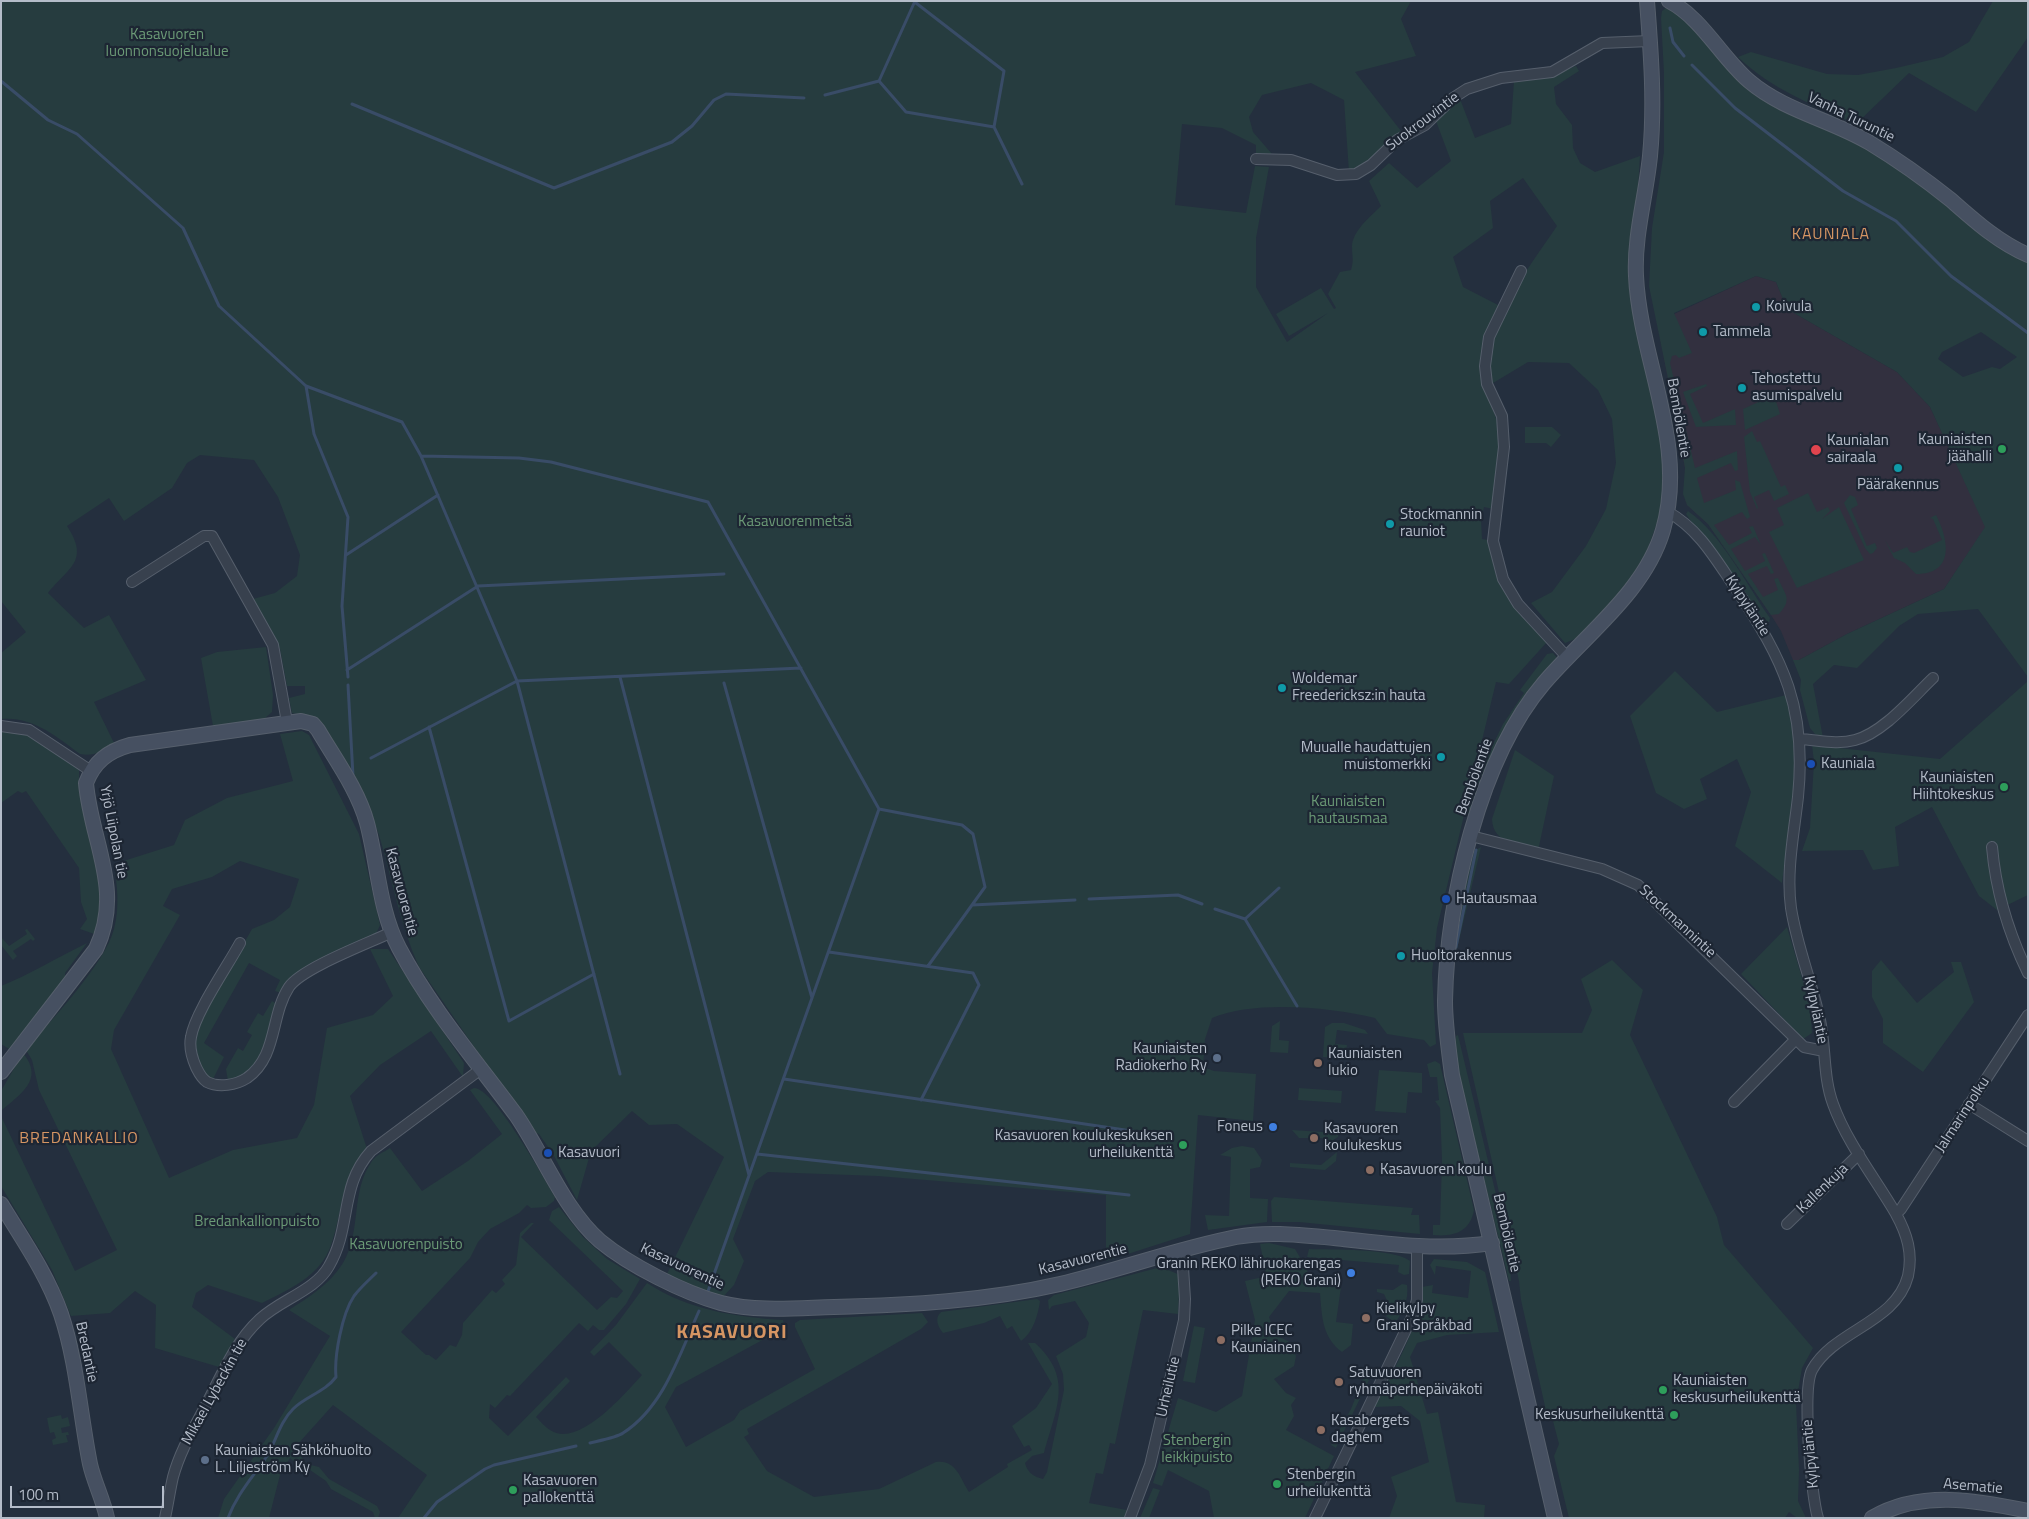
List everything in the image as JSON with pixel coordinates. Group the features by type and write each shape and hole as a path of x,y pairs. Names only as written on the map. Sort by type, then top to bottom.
{"street":[{"name":"Bembölentie","path":"1555,1518 1452,1075 1445,1003 1451,928 1471,836 1488,779 1506,738 1542,685 1621,601 1642,574 1662,534 1668,512 1670,460 1668,436 1647,350 1636,274 1638,240 1650,156 1653,116 1650,41 1646,1"},
{"name":"Vanha Turuntie","path":"1669,1 1680,7 1694,20 1750,82 1782,103 1875,146 1949,199 1986,231 2028,255"},
{"name":"Suokrouvintie","path":"1256,159 1291,160 1338,175 1356,174 1371,165 1396,140 1425,125 1453,98 1467,89 1501,78 1552,72 1602,43 1650,41"},
{"path":"1521,271 1489,337 1485,366 1487,384 1502,416 1504,447 1493,541 1503,579 1518,604 1567,657"},
{"name":"Kylpyläntie","path":"1668,512 1683,520 1709,549 1773,647 1788,684 1800,738 1801,765 1789,886 1798,945 1819,1015 1832,1103 1859,1154 1905,1229 1910,1246 1911,1264 1906,1282 1899,1296 1889,1308 1820,1358 1811,1372 1807,1387 1806,1403 1818,1518"},
{"path":"132,582 204,536 212,536 273,645 287,722"},
{"path":"1800,738 1840,742 1866,736 1881,727 1933,678"},
{"name":"Yrjö Liipolan tie","path":"1,1072 96,949 105,926 108,889 87,796 86,784 91,771 109,753 130,745 287,722"},
{"name":"Kasavuorentie","path":"287,722 307,722 318,730 358,800 366,820 392,932 419,981 526,1129 581,1220 597,1238 619,1255 694,1294 722,1303 773,1309 908,1305 959,1300 1055,1285 1236,1237 1271,1234 1455,1248 1492,1243"},
{"path":"1,726 29,730 91,771"},
{"name":"Stockmannintie","path":"1471,836 1602,869 1638,885 1795,1040 1804,1048 1824,1051"},
{"path":"1992,847 1995,879 2001,905 2028,973"},
{"path":"240,944 196,1021 191,1038 191,1047 199,1073 204,1080 213,1085 236,1083 245,1079 261,1065 271,1043 283,998 298,977 392,932"},
{"name":"Jalmarinpolku","path":"1896,1214 2028,1015"},
{"path":"1734,1102 1795,1040"},
{"name":"Mikael Lybeckin tie","path":"165,1518 173,1477 183,1450 242,1338 276,1306 302,1290 328,1269 342,1235 350,1189 360,1163 371,1151 481,1069"},
{"path":"1969,1104 2028,1141"},
{"name":"Kallenkuja","path":"1787,1224 1859,1154"},
{"name":"Bredantie","path":"1,1204 32,1253 61,1313 71,1350 90,1466 107,1518"},
{"path":"1315,1518 1412,1317 1417,1300 1418,1246"},
{"name":"Urheilutie","path":"1130,1518 1150,1465 1184,1320 1185,1300 1182,1252"},
{"name":"Asematie","path":"1872,1518 1902,1504 1941,1499 2028,1511"},
{"name":"Asematie","path":"1886,1518 1916,1503"}],"shaded area":[{"name":"Kaunialan sairaala","path":"1756,276 1776,282 1787,309 1897,372 1930,407 1986,527 1944,589 1847,634 1799,660 1793,660 1781,631 1771,615 1708,524 1687,505 1685,499 1685,468 1657,322"}],"green space":[{"name":"Kasavuorenmetsä","path":"1,1 1411,1 1401,19 1416,56 1355,72 1401,131 1374,158 1349,172 1344,100 1311,83 1262,95 1249,117 1253,132 1272,154 1256,153 1256,145 1222,128 1182,124 1175,205 1246,213 1255,166 1269,167 1256,238 1256,287 1287,342 1328,313 1289,336 1276,314 1321,288 1334,309 1336,308 1328,294 1340,272 1351,270 1353,261 1352,247 1355,235 1381,206 1369,181 1389,163 1417,188 1451,161 1436,121 1460,99 1475,138 1511,124 1514,81 1545,78 1576,66 1579,71 1554,87 1556,104 1572,125 1573,148 1580,163 1595,172 1640,156 1631,303 1662,431 1665,475 1660,514 1646,554 1629,580 1610,604 1575,639 1565,643 1531,603 1552,592 1586,546 1606,509 1616,463 1612,419 1598,390 1569,363 1528,362 1493,383 1489,383 1489,361 1493,340 1500,320 1520,281 1557,226 1523,178 1490,201 1493,228 1453,257 1463,287 1500,306 1483,349 1481,367 1486,390 1498,425 1500,441 1495,500 1493,509 1484,507 1481,520 1482,539 1488,540 1495,572 1516,607 1547,642 1509,684 1496,682 1437,928 1432,973 1436,1044 1430,1047 1424,1040 1387,1034 1375,1018 1315,1008 1270,1007 1249,1009 1229,1012 1212,1018 1205,1039 1203,1067 1214,1071 1256,1074 1253,1121 1198,1115 1190,1234 1106,1261 1106,1195 878,1176 768,1172 755,1181 733,1239 744,1261 734,1285 722,1298 667,1274 724,1157 677,1124 649,1125 632,1111 591,1151 577,1200 553,1154 539,1134 533,1132 419,967 401,918 379,835 368,806 344,761 317,721 308,716 292,713 289,698 305,694 305,686 287,686 280,649 253,599 275,593 297,576 300,555 278,497 254,460 200,455 187,463 172,488 124,521 109,498 67,526 74,538 77,556 69,570 48,593 84,628 109,615 146,680 94,702 115,745 93,754 80,754 53,734 33,724 12,719 1,719 1,653 26,632 1,601"},
{"path":"1993,1 2028,1 2028,37 1976,112 1909,73 1856,124 1779,88 1751,69 1738,57 1751,52 1827,74 1858,75 1896,68 1943,57 1969,42"},
{"path":"1666,8 1683,17 1726,66 1870,147 2028,261 2028,677 1978,609 1918,614 1899,626 1857,668 1834,665 1813,684 1823,738 1815,734 1810,728 1800,690 1801,680 1793,660 1799,660 1847,634 1944,589 1985,527 1930,407 1897,372 1787,309 1776,282 1756,276 1674,313 1692,353 1679,358 1676,355 1672,356 1670,363 1695,468 1737,451 1738,470 1735,471 1731,463 1697,478 1704,503 1736,490 1735,480 1740,482 1750,517 1747,519 1742,512 1714,525 1729,545 1752,533 1749,527 1753,526 1761,545 1755,537 1731,549 1745,571 1765,561 1762,554 1765,553 1774,573 1771,574 1767,566 1748,574 1763,597 1778,590 1774,579 1778,578 1787,600 1779,614 1771,615 1708,524 1687,505 1683,494 1685,468 1679,432 1649,286 1652,228 1664,152 1662,11","holes":["1981,332 2017,357 2000,369 1992,367 1963,377 1938,359 1942,352"]},
{"path":"1706,384 1707,386 1690,394 1703,423 1735,409 1736,425 1696,427 1683,392"},
{"path":"1774,395 1780,414 1745,430 1743,409"},
{"path":"1525,427 1552,427 1561,435 1551,447 1546,443 1525,443"},
{"path":"1752,431 1757,442 1760,441 1781,487 1785,485 1789,494 1774,501 1769,490 1754,497 1757,509 1750,492 1744,437"},
{"path":"1808,493 1817,512 1828,507 1830,511 1822,519 1839,507 1864,560 1797,588 1769,532 1784,525 1777,508"},
{"path":"1850,495 1855,497 1858,505 1851,509 1867,546 1875,543 1877,548 1873,553 1870,554 1865,548 1844,503"},
{"path":"1688,511 1723,546 1770,618 1769,622 1763,623 1686,514"},
{"path":"1936,515 1944,535 1946,554 1943,562 1937,568 1929,572 1916,574 1905,563 1894,558 1885,540 1893,553 1907,547 1910,552 1914,553 1942,540 1933,519 1930,518"},
{"path":"266,647 273,695 272,712 264,719 213,726 201,658 217,652"},
{"path":"1553,653 1558,659 1473,815 1467,814 1482,754 1488,755 1503,724 1524,693 1520,690 1547,654"},
{"path":"1675,671 1717,712 1786,695 1794,741 1795,765 1792,812 1782,883 1735,846 1751,792 1737,759 1700,779 1707,799 1684,809 1656,793 1630,716"},
{"path":"2028,681 2028,895 1997,910 1979,896 1932,807 1895,827 1899,866 1873,870 1863,850 1802,851 1810,828 1814,762 1812,745 1940,759"},
{"path":"1,730 28,733 79,768 79,792 88,817 104,899 97,935 80,929 87,919 81,902 79,868 26,791 22,793 18,791 1,803"},
{"name":"Bredankallionpuisto","path":"302,731 309,735 359,834 380,925 376,934 304,969 281,993 275,991 280,980 249,963 204,1043 224,1057 213,1079 209,1079 200,1066 195,1046 197,1029 202,1017 252,929 274,920 290,907 299,879 240,861 212,877 172,889 163,906 180,915 114,1030 111,1049 169,1178 233,1150 297,1138 314,1105 327,1028 373,1015 393,996 370,949 388,949 464,1063 463,1077 431,1031 380,1065 350,1096 367,1149 358,1160 347,1183 335,1233 326,1256 320,1265 312,1274 293,1287 262,1303 208,1285 196,1293 192,1307 235,1339 219,1367 155,1348 156,1305 135,1291 110,1313 71,1316 52,1270 1,1186 1,1116 75,1271 117,1250 39,1090 32,1060 26,1050 89,975 109,943 117,913 117,888 114,864 174,845 185,820 227,798 293,781 280,734"},
{"path":"1515,750 1554,776 1538,851 1508,842 1497,834 1493,827 1492,819"},
{"path":"1481,847 1457,949 1455,948 1459,912 1474,851"},
{"path":"1787,927 1810,1005 1812,1033 1803,1039 1741,974"},
{"path":"27,929 35,939 33,941 31,939 13,951 17,956 13,960 1,945 1,937 9,946 27,934 25,930"},
{"path":"87,943 65,973 65,980 11,1050 1,1044 1,986"},
{"path":"1612,960 1643,990 1630,1035 1717,1217 1724,1245 1813,1348 1802,1368 1796,1403 1799,1470 1798,1501 1806,1518 1797,1518 1789,1512 1785,1518 1569,1518 1554,1456 1559,1444 1553,1421 1544,1417 1545,1406 1521,1300 1519,1281 1463,1033 1582,1033 1592,1010 1581,979"},
{"path":"1881,960 1917,1003 1954,972 1951,962 1961,962 1974,1002 1923,1072 1883,1043 1883,1019 1872,997 1872,971"},
{"path":"272,1001 278,1005 258,1064 242,1077 228,1081 226,1069 238,1048 243,1051 252,1035 247,1032 258,1013 263,1016"},
{"path":"1280,1021 1279,1040 1289,1041 1288,1053 1270,1052 1272,1026"},
{"path":"1332,1023 1344,1023 1365,1030 1368,1034 1337,1030 1335,1044 1347,1045 1345,1059 1323,1057 1325,1027"},
{"path":"1458,1035 1509,1249 1511,1281 1509,1281 1458,1072 1454,1045"},
{"path":"23,1053 32,1071 31,1079 22,1092 1,1111 1,1091"},
{"path":"1435,1061 1440,1064 1474,1210 1465,1228 1460,1232 1448,1235 1433,1235 1433,1225 1440,1225 1442,1160 1440,1108 1435,1101 1439,1100 1437,1077 1430,1077 1427,1064"},
{"path":"1379,1070 1422,1073 1422,1093 1408,1092 1406,1113 1375,1111"},
{"name":"Kasavuorenpuisto","path":"474,1088 483,1092 493,1102 518,1135 555,1197 554,1201 546,1207 531,1208 527,1205 519,1213 490,1229 478,1242 470,1258 401,1332 426,1355 436,1360 450,1345 456,1347 462,1335 463,1323 492,1290 496,1293 505,1284 502,1280 516,1265 520,1233 531,1223 534,1223 521,1237 597,1310 611,1297 617,1298 623,1291 549,1220 552,1211 559,1207 583,1237 607,1259 640,1279 626,1304 604,1330 599,1330 593,1325 588,1331 579,1323 510,1396 507,1395 495,1408 490,1404 489,1418 508,1436 566,1377 570,1381 536,1417 550,1430 562,1434 574,1432 587,1426 625,1394 642,1375 609,1342 594,1356 590,1352 616,1325 647,1283 679,1300 696,1306 748,1317 783,1320 785,1328 676,1387 665,1407 686,1447 734,1420 740,1411 815,1369 795,1327 795,1323 800,1320 922,1313 928,1322 921,1329 747,1429 749,1434 744,1437 767,1471 814,1497 879,1489 936,1462 943,1462 953,1466 969,1492 1008,1467 1007,1464 1032,1450 1029,1445 1024,1447 1012,1426 1036,1408 1052,1384 1028,1343 1035,1343 1047,1356 1055,1369 1059,1395 1044,1453 1032,1456 1025,1463 1031,1474 1043,1479 1047,1472 1064,1390 1063,1374 1056,1356 1086,1337 1089,1323 1075,1301 1052,1306 1049,1310 1048,1300 1054,1295 1161,1267 1180,1275 1178,1314 1143,1310 1115,1444 1110,1443 1103,1474 1096,1473 1089,1503 1127,1510 1124,1518 398,1518 427,1475 333,1405 297,1445 300,1455 307,1464 319,1467 329,1479 377,1506 380,1512 378,1518 375,1518 373,1512 331,1489 326,1481 310,1470 305,1472 290,1458 280,1475 269,1518 218,1518 224,1499 274,1428 330,1336 289,1310 325,1284 343,1263 349,1251 361,1186 365,1173 372,1161 390,1148 422,1191 468,1161 502,1134 470,1090"},
{"path":"1299,1088 1342,1091 1341,1103 1298,1100"},
{"path":"1292,1130 1338,1133 1338,1137 1332,1141 1321,1138 1299,1138"},
{"path":"1242,1146 1254,1148 1262,1160 1260,1167 1250,1169 1250,1198 1268,1199 1267,1222 1208,1230 1205,1215 1229,1216 1231,1157 1220,1155 1232,1148"},
{"path":"1337,1152 1336,1161 1325,1170 1290,1167 1290,1163 1321,1165"},
{"path":"1274,1197 1413,1208 1411,1215 1419,1215 1420,1234 1299,1222 1272,1222 1271,1201"},
{"name":"Stenbergin leikkipuisto","path":"1269,1243 1295,1249 1307,1269 1309,1283 1341,1287 1336,1322 1353,1324 1351,1345 1342,1352 1330,1340 1324,1326 1320,1293 1289,1291 1269,1317 1275,1335 1290,1342 1296,1356 1294,1366 1274,1379 1286,1393 1296,1398 1291,1405 1294,1416 1286,1430 1334,1456 1305,1518 1214,1518 1209,1491 1168,1470 1162,1486 1153,1483 1178,1398 1216,1412 1242,1396 1255,1320 1245,1281 1263,1277 1266,1273 1260,1244"},
{"path":"1309,1249 1362,1250 1391,1254 1410,1261 1409,1274 1404,1275 1398,1272 1399,1265 1307,1257"},
{"path":"1434,1259 1467,1262 1485,1272 1499,1332 1447,1335 1417,1343 1410,1357 1427,1414 1438,1412 1456,1502 1485,1505 1484,1518 1389,1518 1397,1496 1391,1477 1429,1462 1420,1421 1401,1406 1374,1407 1397,1364 1416,1319 1422,1287 1433,1285 1432,1293 1468,1298 1471,1271 1436,1266 1435,1275 1430,1265"},
{"path":"1402,1284 1407,1285 1407,1296 1403,1310 1395,1323 1386,1316 1388,1303 1384,1294 1377,1292 1377,1289 1393,1290"},
{"path":"1037,1299 1040,1301 1034,1323 1029,1333 1021,1341 1012,1326 1007,1329 1000,1316 984,1323 943,1333 938,1322 941,1312"},
{"path":"1194,1326 1205,1328 1195,1383 1183,1381"},
{"path":"1354,1373 1360,1373 1369,1380 1336,1448 1331,1445 1351,1409 1363,1379"},
{"path":"61,1415 62,1419 68,1417 70,1426 61,1428 62,1433 68,1432 69,1435 66,1435 68,1442 53,1445 52,1440 56,1438 54,1432 50,1433 47,1418"},
{"path":"1153,1488 1160,1490 1149,1518 1140,1518"}],"waterway":[{"path":"825,95 879,81 915,1"},
{"path":"879,81 906,112 994,127 1004,71 916,3"},
{"path":"1670,28 1673,42 1684,56"},
{"path":"1692,65 1735,108 1843,191 1896,221 1951,276 2028,333"},
{"path":"1,81 48,120 77,134 183,228 219,306 306,386 402,422 421,456 519,458 551,462 708,502 879,809 707,1294"},
{"path":"352,104 554,188 672,142 692,126 714,100 726,94 804,98"},
{"path":"994,127 1022,184"},
{"path":"306,386 314,434 348,517 342,606 348,677"},
{"path":"421,456 517,681 620,1074"},
{"path":"346,555 438,495"},
{"path":"347,670 478,586 724,574"},
{"path":"371,758 517,681 801,668"},
{"path":"620,677 749,1175"},
{"path":"724,683 812,998"},
{"path":"348,685 353,776"},
{"path":"429,727 509,1021 594,974"},
{"path":"879,809 962,825 973,834 985,887 928,966"},
{"path":"1456,947 1476,850"},
{"path":"1215,909 1245,919 1279,888"},
{"path":"1089,899 1178,895 1202,904"},
{"path":"972,905 1075,900"},
{"path":"1245,919 1297,1006"},
{"path":"829,952 973,973 979,985 921,1100"},
{"path":"784,1079 1145,1133"},
{"path":"757,1154 1129,1195"},
{"path":"228,1518 241,1493 267,1456 281,1426 289,1414 298,1405 332,1382 336,1377 338,1347 346,1313 354,1296 376,1273"},
{"path":"590,1443 620,1434 637,1422 650,1409 669,1378 699,1311"},
{"path":"424,1518 437,1502 485,1469 494,1465 576,1446"}],"place":[{"name":"Koivula","path":"1756,307"},
{"name":"Tammela","path":"1703,332"},
{"name":"Tehostettu asumispalvelu","path":"1742,388"},
{"name":"Kauniaisten jäähalli","path":"2002,449"},
{"name":"Kaunialan sairaala","path":"1816,450"},
{"name":"Päärakennus","path":"1898,468"},
{"name":"Stockmannin rauniot","path":"1390,524"},
{"name":"Woldemar Freedericksz:in hauta","path":"1282,688"},
{"name":"Muualle haudattujen muistomerkki","path":"1441,757"},
{"name":"Kauniala","path":"1811,764"},
{"name":"Kauniaisten Hiihtokeskus","path":"2004,787"},
{"name":"Hautausmaa","path":"1446,899"},
{"name":"Huoltorakennus","path":"1401,956"},
{"name":"Kauniaisten Radiokerho Ry","path":"1217,1058"},
{"name":"Kauniaisten lukio","path":"1318,1063"},
{"name":"Foneus","path":"1273,1127"},
{"name":"Kasavuoren koulukeskus","path":"1314,1138"},
{"name":"Kasavuoren koulukeskuksen urheilukenttä","path":"1183,1145"},
{"name":"Kasavuori","path":"548,1153"},
{"name":"Kasavuoren koulu","path":"1370,1170"},
{"name":"Granin REKO lähiruokarengas (REKO Grani)","path":"1351,1273"},
{"name":"Kielikylpy Grani Språkbad","path":"1366,1318"},
{"name":"Pilke ICEC Kauniainen","path":"1221,1340"},
{"name":"Satuvuoren ryhmäperhepäiväkoti","path":"1339,1382"},
{"name":"Kauniaisten keskusurheilukenttä","path":"1663,1390"},
{"name":"Keskusurheilukenttä","path":"1674,1415"},
{"name":"Kasabergets daghem","path":"1321,1430"},
{"name":"Kauniaisten Sähköhuolto L. Liljeström Ky","path":"205,1460"},
{"name":"Stenbergin urheilukenttä","path":"1277,1484"},
{"name":"Kasavuoren pallokenttä","path":"513,1490"}],"district":[{"name":"KAUNIALA","path":"1831,235"},
{"name":"BREDANKALLIO","path":"79,1139"},
{"name":"KASAVUORI","path":"732,1333"}],"park label":[{"name":"Kasavuoren luonnonsuojelualue","path":"167,44"},
{"name":"Kauniaisten hautausmaa","path":"1348,810"}]}
